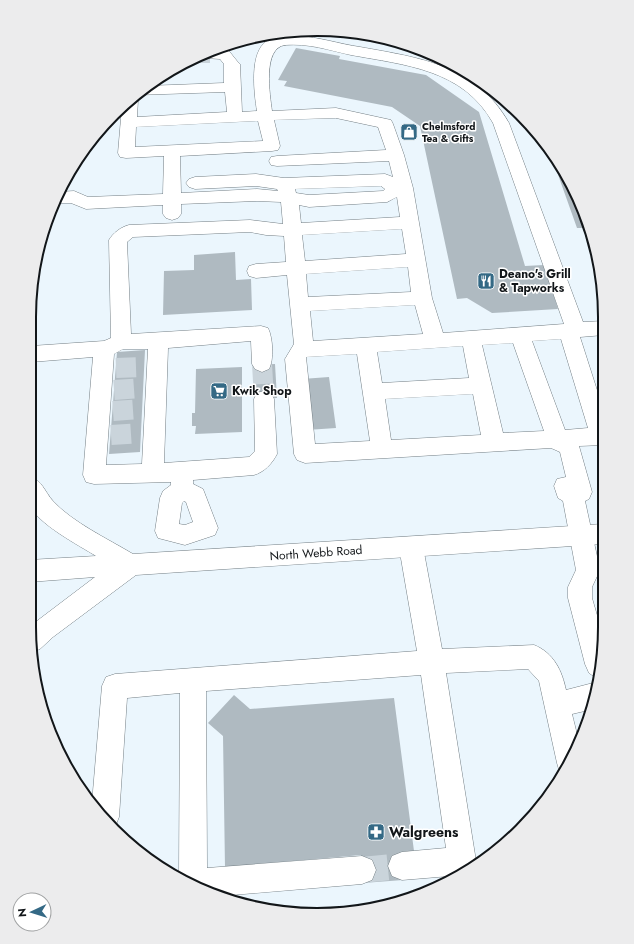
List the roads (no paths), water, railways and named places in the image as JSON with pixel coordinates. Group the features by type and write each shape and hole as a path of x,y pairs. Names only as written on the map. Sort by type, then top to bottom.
{"main road":[{"path":"304,349 292,230 286,191 274,153 262,100 263,57 271,45 277,42 289,40 299,40 322,44 427,65 455,76 486,100 496,112 572,330 598,419"},
{"path":"218,54 224,54 232,64 232,87 235,117"},
{"path":"151,90 232,87"},
{"path":"129,108 126,153 172,151 396,155"},
{"path":"128,122 336,113 385,124 396,155 400,189 409,222 422,298 435,340"},
{"path":"172,151 173,229"},
{"path":"62,198 74,198 86,203 172,192 257,195 286,191 309,201 387,196 400,189"},
{"path":"264,399 266,454 254,466 182,480 153,473 94,475 104,435 111,357 118,240 129,231 250,226 266,229 292,230 409,222"},
{"path":"256,271 415,260"},
{"path":"300,305 422,298"},
{"path":"598,328 304,349 299,350 295,359 305,454 598,436"},
{"path":"36,354 111,357 158,341 261,333 262,364"},
{"path":"520,334 558,440 569,447 581,492 573,496 593,535 596,576 580,587 580,598 596,658"},
{"path":"471,338 494,443"},
{"path":"153,473 148,433 148,409 150,366 158,341"},
{"path":"366,345 382,450"},
{"path":"373,392 481,385"},
{"path":"182,480 171,498 166,531 185,535 182,562"},
{"path":"36,495 44,507 58,520 132,565 36,636"},
{"name":"North Webb Road","path":"36,571 593,535"},
{"path":"402,866 462,861 432,662 411,547"},
{"path":"106,812 115,686 432,662 534,657 550,675 568,753"},
{"path":"192,878 193,681"},
{"path":"557,705 589,697"},
{"path":"201,883 362,870"}],"tunnel":[{"path":"262,364 264,399"},
{"path":"116,368 144,367"},
{"path":"114,390 143,388"},
{"path":"113,411 142,409"},
{"path":"111,435 141,433"},
{"path":"362,870 402,866"}],"place":[{"name":"Chelmsford Tea & Gifts","path":"409,132"},
{"name":"Deano's Grill & Tapworks","path":"486,281"},
{"name":"Kwik Shop","path":"219,391"},
{"name":"Walgreens","path":"376,832"}]}
